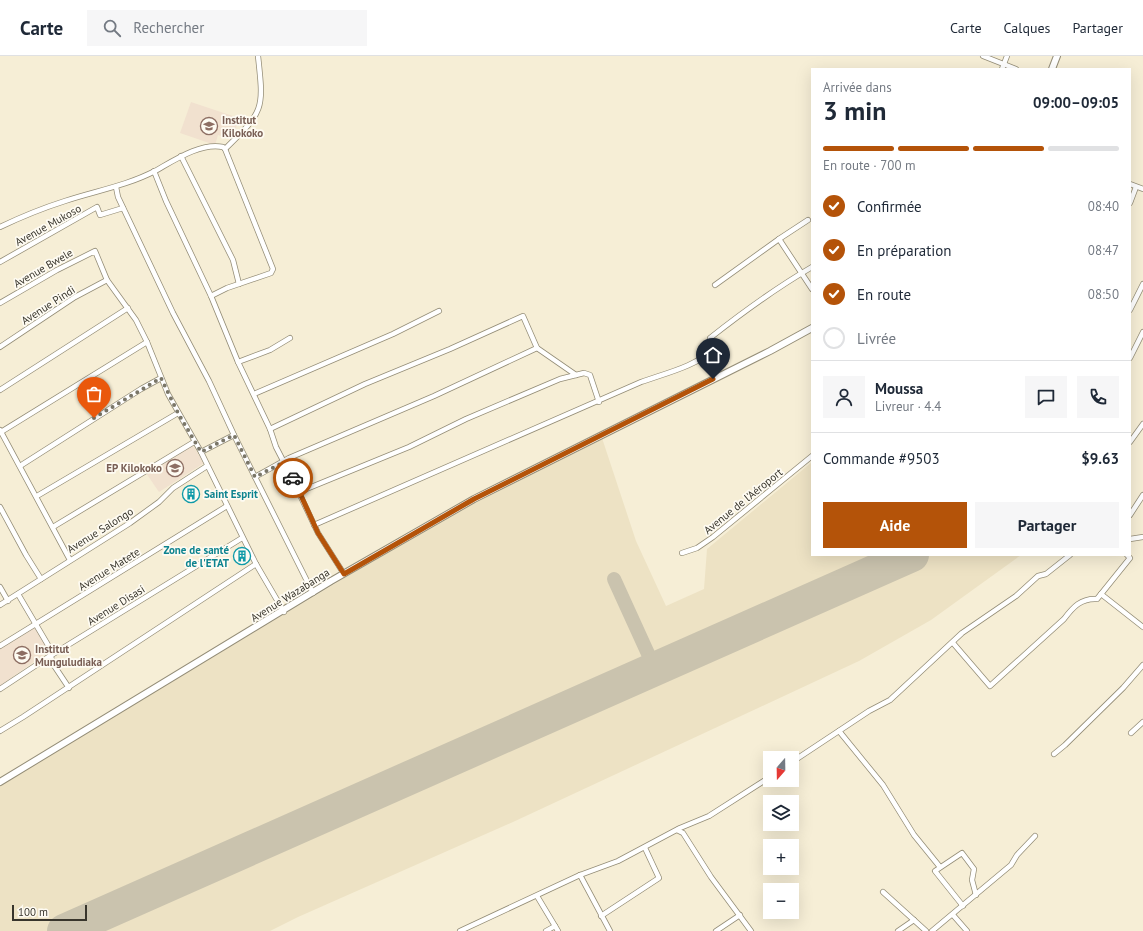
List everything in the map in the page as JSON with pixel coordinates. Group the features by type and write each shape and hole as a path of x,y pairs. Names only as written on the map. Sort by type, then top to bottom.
{"main road":[{"path":"1052,68 1057,56"},
{"name":"Avenue Wazabanga","path":"0,782 284,612 344,574 474,499 770,351 811,329"}],"street":[{"path":"225,149 249,127 257,115 260,105 261,92 258,56"},
{"path":"983,56 1003,67 1007,56"},
{"path":"0,227 43,208 116,187 154,171 181,156 219,146 225,149 273,269 271,273 211,296"},
{"path":"181,156 233,260 239,284"},
{"path":"154,171 166,202 211,296 238,362 270,429 276,447 326,548 344,574"},
{"path":"1131,184 1143,189"},
{"path":"116,187 123,208 173,313 213,388 234,435 313,593"},
{"path":"1131,201 1136,187"},
{"name":"Avenue Mukoso","path":"0,262 97,207 100,215 123,208"},
{"path":"715,285 778,239 808,220"},
{"path":"778,239 811,288"},
{"name":"Avenue Bwele","path":"0,303 57,270 95,251 107,280"},
{"path":"314,525 599,402 641,382 667,372 678,371 703,357 715,348 710,338 748,308 811,268"},
{"path":"107,280 128,308 147,342 161,378 178,413 201,452 242,538 284,612"},
{"name":"Avenue Pindi","path":"0,347 81,294 107,280"},
{"path":"1131,308 1143,284"},
{"path":"0,390 128,308"},
{"path":"254,394 393,334 439,311"},
{"path":"270,429 365,384 450,349 523,316 537,348 576,375"},
{"path":"1131,356 1143,332"},
{"path":"238,362 270,350 290,338"},
{"path":"70,560 1,431 147,342"},
{"path":"255,477 289,458 453,388 537,348"},
{"path":"299,492 409,447 466,419 560,379 584,373 590,375 599,402"},
{"path":"20,466 141,389 161,378"},
{"path":"37,496 178,413"},
{"path":"1131,441 1143,424"},
{"path":"201,452 234,435"},
{"path":"53,527 194,442"},
{"name":"Avenue de l'Aéroport","path":"682,553 697,548 713,537 811,457"},
{"name":"Avenue Salongo","path":"0,605 130,523 159,502 173,488 207,466"},
{"path":"1131,513 1143,495"},
{"name":"Avenue Matete","path":"0,646 227,506"},
{"path":"0,507 41,579"},
{"path":"1131,539 1143,537"},
{"name":"Avenue Disasi","path":"0,689 50,656 242,538"},
{"path":"799,757 869,711 890,700 962,633 1016,596 1038,576 1046,574 1069,556"},
{"path":"953,643 990,686 1017,664 1064,619 1072,608 1083,600 1097,599 1130,558 1128,556"},
{"path":"0,731 69,688 256,564"},
{"path":"0,587 8,601"},
{"path":"18,594 48,645 52,664 69,688"},
{"path":"1101,594 1143,627"},
{"path":"1054,754 1123,688 1143,665"},
{"path":"1131,733 1143,722"},
{"path":"839,731 883,785 914,835 940,868"},
{"path":"460,931 580,875 618,861 645,848 677,830 709,816 729,805 763,782"},
{"path":"677,830 682,833 711,877 751,931"},
{"path":"932,931 1011,865 1017,855 1035,836"},
{"path":"601,916 659,878 645,848"},
{"path":"963,906 935,872 962,853 974,869 972,880 976,895"},
{"path":"580,875 610,931"},
{"path":"883,892 926,931"},
{"path":"537,896 556,929 546,931"},
{"path":"716,931 740,915"},
{"path":"953,915 967,931"},
{"path":"898,931 914,920"}],"shaded area":[{"name":"Institut Kilokoko","path":"191,102 239,118 232,140 218,135 215,145 180,133"},
{"path":"602,438 636,541 666,606 704,589 707,549 811,463 811,556 1020,556 931,620 859,661 513,822 298,917 270,931 0,931 0,785 481,496"},
{"name":"EP Kilokoko","path":"192,444 204,463 159,492 146,473"},
{"name":"Institut Munguludiaka","path":"35,627 48,649 46,653 0,686 0,648"}],"taxiway":[{"path":"614,579 655,669"}],"runway":[{"path":"64,931 910,556"}],"way so far":[{"path":"94,418 161,378 178,413 201,452 234,435 255,477 284,462 293,478"}],"place":[{"name":"Institut Kilokoko","path":"209,126"},
{"name":"EP Kilokoko","path":"175,468"},
{"name":"Saint Esprit","path":"191,494"},
{"name":"Zone de santé de l'ETAT","path":"242,556"},
{"name":"Institut Munguludiaka","path":"22,655"}],"route":[{"path":"293,478 318,533 326,548 344,574 474,499 713,379"}]}
